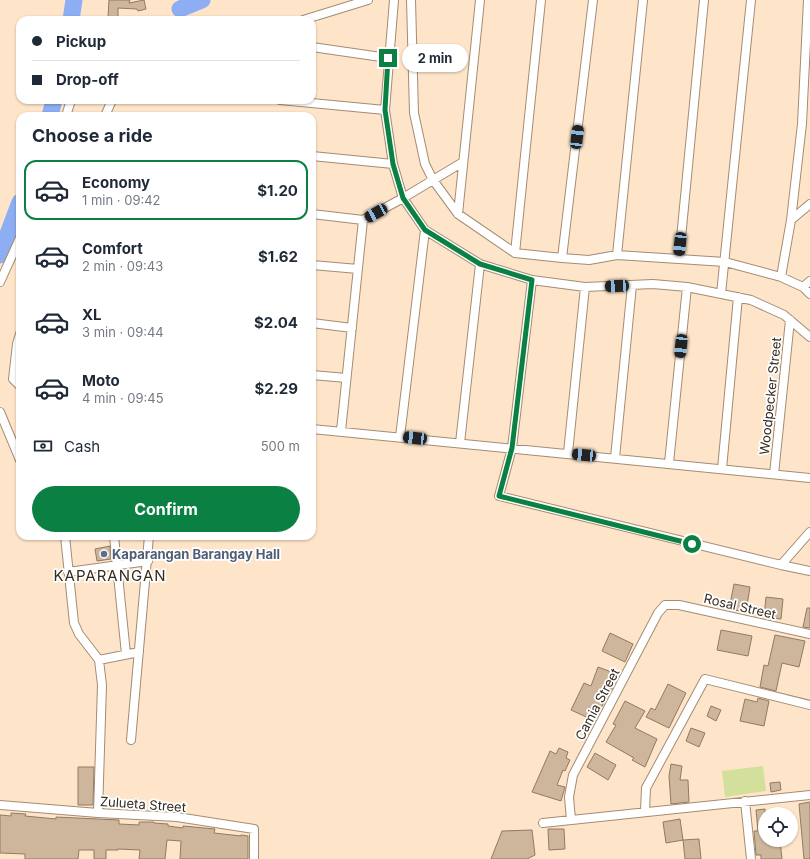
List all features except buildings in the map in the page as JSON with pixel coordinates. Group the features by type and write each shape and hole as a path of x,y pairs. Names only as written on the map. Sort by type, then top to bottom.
{"street":[{"path":"316,16 368,0"},
{"path":"394,0 388,58 385,110 393,164 403,198 425,230 480,264 532,280 585,287 652,284 687,287 751,300 784,315 810,337"},
{"path":"411,0 414,113 425,164 432,180 458,214 515,253 590,260 617,255 725,262 781,277 803,287 810,294"},
{"path":"458,214 480,0"},
{"path":"515,253 540,0"},
{"path":"562,258 593,0"},
{"path":"617,255 643,0"},
{"path":"679,259 704,0"},
{"path":"721,294 751,0"},
{"path":"781,277 791,220 802,124 808,0"},
{"path":"316,48 388,58"},
{"path":"316,103 385,110"},
{"path":"802,124 810,129"},
{"path":"316,156 393,164"},
{"path":"316,214 363,220 463,162"},
{"path":"791,220 810,204"},
{"path":"341,431 363,220"},
{"path":"400,437 425,230"},
{"path":"0,282 16,247"},
{"path":"460,443 480,264"},
{"path":"316,265 358,269"},
{"path":"532,280 512,448 499,496 781,566 810,571"},
{"path":"803,287 810,281"},
{"path":"615,458 632,285"},
{"path":"568,454 585,287"},
{"path":"669,464 687,287"},
{"path":"722,469 738,298"},
{"name":"Woodpecker Street","path":"774,474 790,320"},
{"path":"316,324 352,328"},
{"path":"16,362 13,378 16,381"},
{"path":"316,375 346,378"},
{"path":"0,412 16,450"},
{"path":"316,428 810,478"},
{"path":"781,566 810,532"},
{"path":"65,540 74,623 79,634 99,660 102,685 98,814"},
{"path":"114,540 126,654"},
{"path":"131,740 149,540"},
{"path":"68,572 148,560"},
{"name":"Rosal Street","path":"665,604 678,605 810,634"},
{"name":"Camia Street","path":"572,820 569,798 573,775 658,613 665,604"},
{"path":"99,660 139,652"},
{"path":"645,811 646,788 705,679 810,705"},
{"path":"543,823 645,811 810,795"},
{"path":"745,801 751,859"},
{"name":"Zulueta Street","path":"0,805 98,814 177,817 254,829 254,859"}],"green space":[{"path":"763,766 766,791 725,797 722,771"}],"waterway":[{"path":"72,16 74,0"},
{"path":"180,9 202,0"},
{"path":"51,112 53,104"},
{"path":"0,255 16,213"}],"place":[{"name":"Kaparangan Barangay Hall","path":"104,554"}],"district":[{"name":"KAPARANGAN","path":"110,575"}],"route":[{"path":"388,58 385,110 393,164 403,198 425,230 480,264 532,280 512,448 499,496 692,544"}]}
